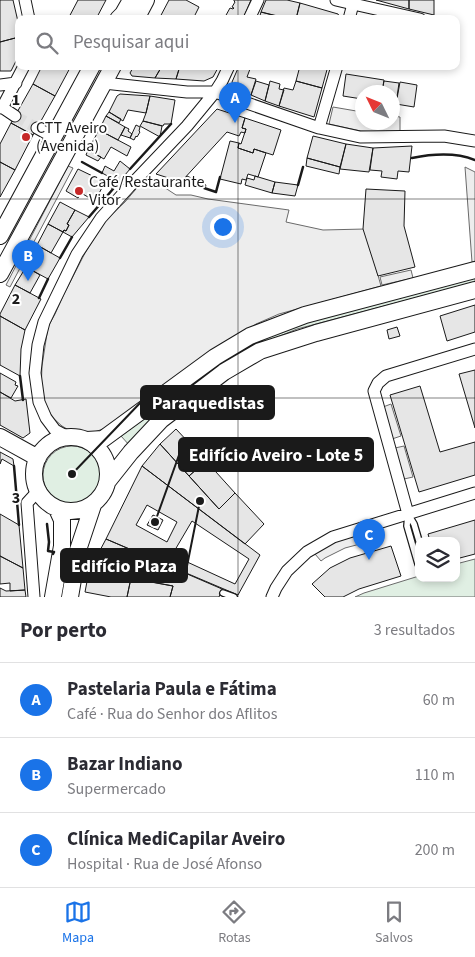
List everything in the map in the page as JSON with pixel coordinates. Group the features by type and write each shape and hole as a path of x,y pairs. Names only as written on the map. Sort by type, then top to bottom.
{"main road":[{"path":"117,15 123,0"},
{"path":"122,15 131,0"},
{"path":"138,15 146,0"},
{"path":"0,236 90,70"},
{"path":"0,274 111,70"},
{"path":"87,440 103,439 215,357 250,336 305,315 475,270"},
{"path":"108,481 131,452 161,420 224,372 260,351 316,333 475,290"},
{"path":"0,437 38,458"},
{"path":"78,437 87,440 97,447 105,457 109,469 105,491 93,505 81,511 68,512 49,505 42,499 34,480 34,469 38,458 45,447 56,440 78,437"},
{"path":"70,597 78,550 93,505"},
{"path":"53,597 62,546 62,520 57,509"}],"street":[{"path":"25,0 28,15"},
{"path":"144,15 153,0"},
{"path":"251,15 258,0"},
{"path":"336,0 402,15"},
{"path":"350,15 353,4"},
{"path":"15,116 1,107 22,70"},
{"path":"68,437 55,430 46,418 39,402 35,373 38,345 44,322 77,254 101,218 187,126 215,92 227,70"},
{"path":"319,128 336,70"},
{"path":"0,85 16,83"},
{"path":"104,83 187,92 215,92 319,128 360,137 444,136 475,141"},
{"path":"37,128 54,137"},
{"path":"408,514 374,391 378,383 386,376 475,349"},
{"path":"34,597 27,503 38,491"},
{"path":"272,597 287,570 307,552 333,537 475,493"}],"lane":[{"path":"408,514 414,524 418,537"},
{"path":"408,514 407,526 415,554"},
{"path":"222,592 234,597"}],"green space":[{"path":"475,277 475,282 297,329 258,345 130,446 121,436 226,359 262,338 294,326"},
{"path":"72,446 88,451 96,459 101,475 96,491 88,499 72,504 56,499 48,491 43,475 48,459 56,451"},
{"path":"475,559 475,597 355,597 415,577 415,582 460,582 460,563"}],"shaded area":[{"path":"333,107 355,111 355,130 329,124"},
{"path":"356,130 400,130 400,133"},
{"path":"68,166 73,168 10,287 6,285"},
{"path":"465,167 475,172 475,261 472,262"},
{"path":"147,176 176,195 191,195 289,210 286,222 323,230 365,229 381,286 279,314 256,324 108,427 92,433 74,433 53,418 41,392 42,366 48,327 85,253 105,221 125,202"},
{"path":"411,270 413,278 382,285 380,277"},
{"path":"391,404 401,436 392,439 383,407"},
{"path":"404,446 413,477 404,479 395,448"},
{"path":"357,534 360,544 345,548 321,561 315,554 342,539"}],"building":[{"path":"0,0 13,0 16,15 15,38 0,42"},
{"path":"78,0 106,0 98,15 70,15"},
{"path":"169,0 186,0 199,7 195,15 161,15"},
{"path":"251,0 245,15 226,15 230,8 234,8 232,7 234,1"},
{"path":"266,0 287,0 300,3 297,15 272,15 261,12"},
{"path":"376,0 409,0 409,9"},
{"path":"409,0 434,0 434,15 409,9"},
{"path":"300,3 339,15 297,15"},
{"path":"261,12 274,15 260,15"},
{"path":"15,38 15,63 11,71 0,71 0,42"},
{"path":"40,70 69,70 55,96 33,84"},
{"path":"132,70 160,70 155,78 132,76 130,73"},
{"path":"160,70 179,70 176,79 155,78"},
{"path":"179,70 217,70 213,77 204,81 176,79"},
{"path":"237,70 250,70 247,77 256,79 251,95 235,89 232,82"},
{"path":"299,70 327,70 322,88 296,81"},
{"path":"346,74 384,80 383,85 355,85 355,98 343,96"},
{"path":"256,81 269,85 265,101 251,95"},
{"path":"270,81 280,84 279,89 284,90 279,106 265,101"},
{"path":"296,81 322,88 314,117 279,106 284,88 293,90"},
{"path":"384,81 399,83 399,85 383,85"},
{"path":"400,82 417,85 414,107 400,105"},
{"path":"33,84 55,96 33,135 11,123"},
{"path":"120,94 150,96 146,113 128,110 123,121 109,112 117,96"},
{"path":"150,96 175,100 171,124 164,124 163,126 143,121"},
{"path":"217,109 245,118 242,128 246,129 245,133 241,132 239,136 227,132 181,182 156,174"},
{"path":"109,112 121,119 119,123 106,116"},
{"path":"106,116 125,127 118,140 99,130"},
{"path":"245,118 281,130 273,155 254,149 253,153 238,148 246,129 242,128"},
{"path":"143,121 162,126 160,137 140,126"},
{"path":"11,123 33,135 15,170 0,162 0,144"},
{"path":"136,125 140,127 140,132 134,140 130,138"},
{"path":"125,127 132,134 130,138 121,135"},
{"path":"99,130 131,147 127,156 111,147 104,159 88,150"},
{"path":"313,136 346,144 340,167 307,158"},
{"path":"230,141 239,143 238,148 253,153 254,149 266,153 258,177 248,174 246,180 242,179 241,184 220,179"},
{"path":"346,144 373,148 369,172 340,169"},
{"path":"412,146 409,172 398,171 397,179 381,177 382,171 370,170 373,148"},
{"path":"88,150 101,157 98,161 86,155"},
{"path":"307,158 340,167 339,174 306,166"},
{"path":"120,161 130,169 119,182 102,173 105,166 114,171"},
{"path":"0,162 15,170 0,197"},
{"path":"78,169 105,182 95,201 81,193 78,198 66,191"},
{"path":"187,176 206,185 204,188 181,182"},
{"path":"255,176 275,182 272,193 245,185 247,178 254,180"},
{"path":"112,178 119,182 113,189 107,185"},
{"path":"275,182 298,185 295,196 272,193"},
{"path":"366,189 405,191 404,226 415,267 378,276 363,229"},
{"path":"60,202 75,210 67,224 69,225 66,231 64,230 63,232 48,224"},
{"path":"75,210 89,217 72,237 63,232 64,230 66,231 69,225 67,224"},
{"path":"48,224 63,232 51,253 37,245"},
{"path":"37,245 60,258 48,279 26,267"},
{"path":"26,267 40,275 30,293 15,285"},
{"path":"15,285 41,299 25,330 0,316"},
{"path":"475,305 475,332 447,341 440,316"},
{"path":"0,316 25,330 21,349 20,376 0,365"},
{"path":"397,327 400,336 389,339 387,330"},
{"path":"475,370 475,428 459,374"},
{"path":"0,373 16,382 15,385 18,386 11,398 0,392"},
{"path":"420,386 440,452 475,442 475,475 419,492 390,395"},
{"path":"0,392 15,401 26,399 30,433 23,438 0,425"},
{"path":"176,429 206,461 189,476 160,444"},
{"path":"160,444 219,509 235,493 264,524 245,544 142,466"},
{"path":"0,452 13,459 14,466 2,459 0,464"},
{"path":"206,461 235,493 219,509 189,476"},
{"path":"142,466 260,555 238,595 106,539","holes":["147,505 177,522 167,542 136,525"]},
{"path":"0,514 19,525 23,568 0,556"},
{"path":"153,515 163,520 158,530 147,525"},
{"path":"475,520 475,554 460,558 460,537 429,537 428,534"},
{"path":"192,521 249,559 235,584 172,555"},
{"path":"106,539 222,589 219,597 170,597 173,586 89,571"},
{"path":"391,546 401,576 359,589 343,597 325,597 312,584 330,568 350,558"},
{"path":"0,556 23,568 25,590 10,591 10,583 0,584"},
{"path":"89,571 131,578 127,597 111,597 85,592"},
{"path":"131,578 173,586 170,597 127,597"},
{"path":"0,588 6,591 25,590 26,597 0,597"}],"tunnel":[{"path":"15,116 37,128"}],"wall":[{"path":"130,169 171,124"},
{"path":"412,158 444,154 475,160"},
{"path":"82,162 102,173"},
{"path":"298,185 303,167"},
{"path":"205,186 204,188 216,192 220,177"},
{"path":"89,217 113,189"},
{"path":"60,258 72,237"},
{"path":"39,298 48,279"},
{"path":"20,376 23,400"},
{"path":"14,466 19,525"},
{"path":"47,524 48,551 54,552 53,554"}],"place":[{"name":"Pastelaria Paula e Fátima","path":"235,123"},
{"name":"CTT Aveiro (Avenida)","path":"26,137"},
{"name":"Café/Restaurante Vitor","path":"79,191"},
{"name":"Bazar Indiano","path":"28,281"},
{"name":"Paraquedistas","path":"72,474"},
{"name":"Edifício Plaza","path":"200,501"},
{"name":"Edifício Aveiro - Lote 5","path":"155,522"},
{"name":"Clínica MediCapilar Aveiro","path":"369,560"}]}
